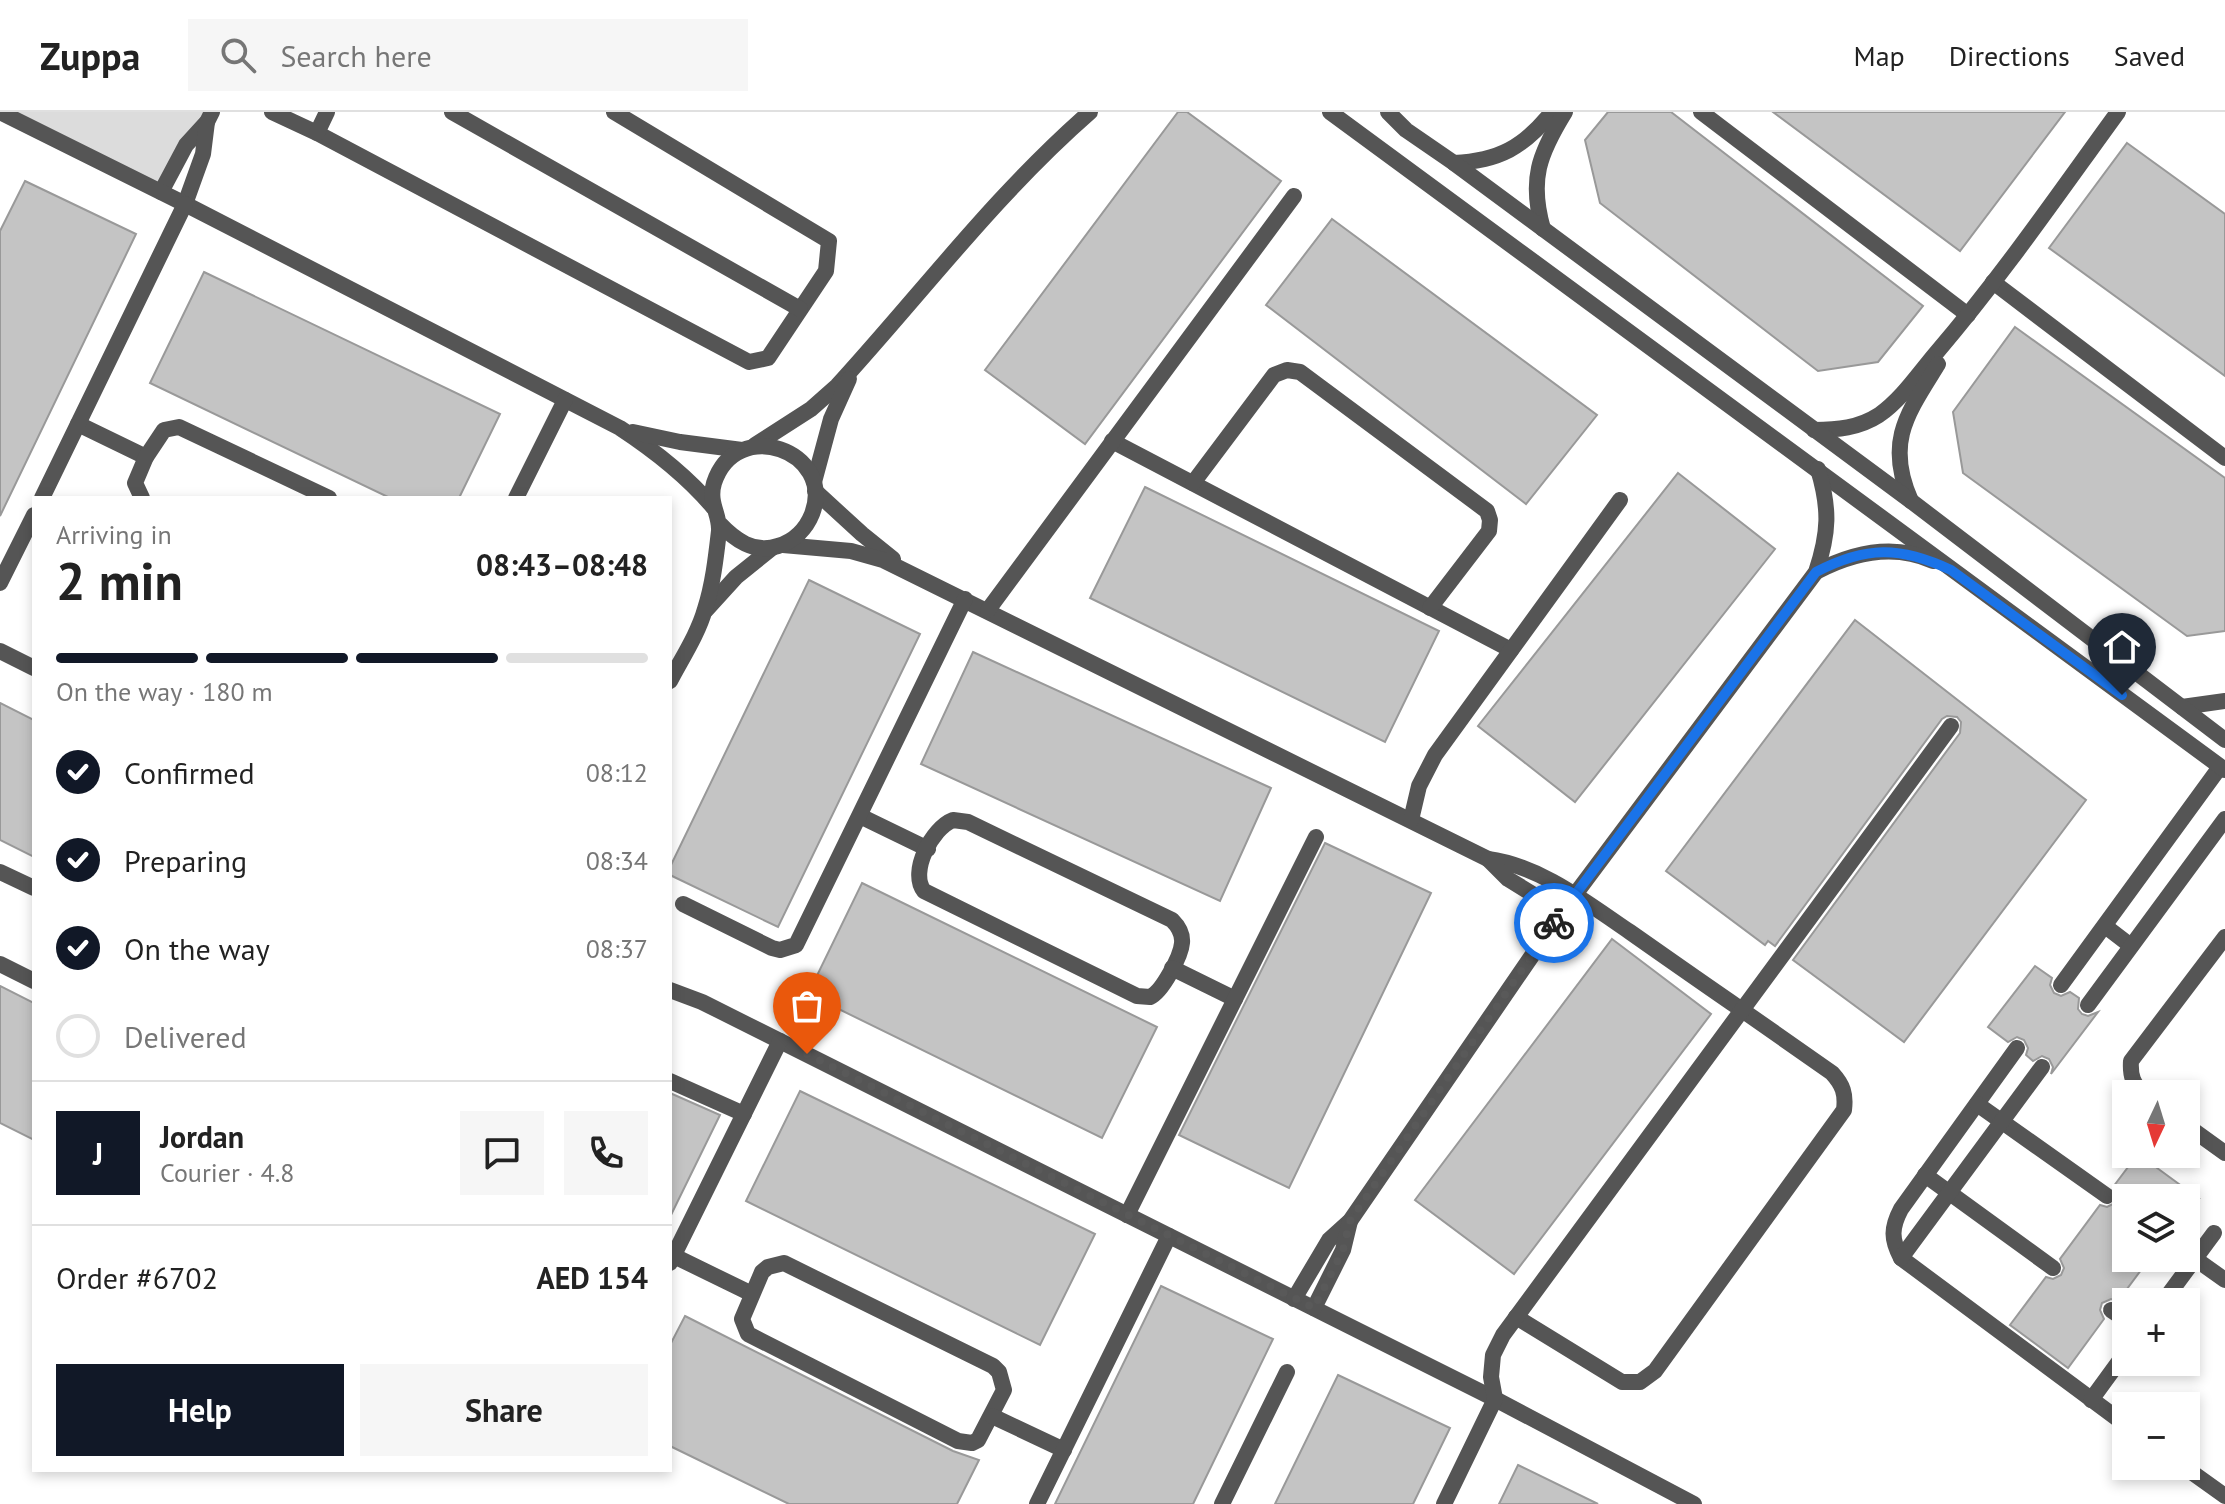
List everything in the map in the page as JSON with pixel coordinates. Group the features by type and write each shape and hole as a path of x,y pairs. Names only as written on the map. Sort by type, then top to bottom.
{"street":[{"path":"0,112 620,428 671,463 713,507"},
{"path":"272,112 749,362 768,358 826,271 829,241 614,112"},
{"path":"317,133 327,112"},
{"path":"452,112 800,309"},
{"path":"1090,112 1053,144 985,214 860,361 811,409 727,460 717,474 712,490 713,507 719,523 733,538 752,547 851,551 914,573 1488,859 1517,865 1575,895 1796,1047 1842,1083 1846,1096 1844,1110 1649,1379 1631,1384 1622,1382 1516,1317"},
{"path":"1330,112 2222,768 2061,985"},
{"path":"1388,112 1406,130 1911,501 2225,740"},
{"path":"1454,163 1479,162 1502,155 1523,143 1552,112"},
{"path":"1543,229 1536,205 1535,180 1541,156 1565,112"},
{"path":"1701,112 1968,315"},
{"path":"1814,430 1847,428 1878,416 1895,402 1968,315 2118,112"},
{"path":"161,192 186,145 209,117"},
{"path":"43,496 185,204 203,154 209,117"},
{"path":"988,610 1294,196"},
{"path":"1993,282 2225,458"},
{"path":"1911,501 1901,479 1898,456 1900,433 1909,410 1968,315"},
{"path":"672,677 705,611 736,577 777,546 798,536 808,523 814,507 814,487 831,419 860,361"},
{"path":"1193,483 1274,375 1287,370 1300,372 1487,511 1489,531 1430,608"},
{"path":"517,496 565,400"},
{"path":"78,424 146,457"},
{"path":"140,496 135,483 146,457 164,430 179,427 325,496"},
{"path":"620,428 680,442 748,448 773,446 791,453 805,465 814,487 862,534 914,573"},
{"path":"1112,441 1511,650"},
{"path":"1294,1299 1329,1240 1350,1221 1562,912 1816,572 1828,521 1818,469"},
{"path":"1411,820 1419,786 1435,755 1620,500"},
{"path":"0,583 5,564 32,518"},
{"path":"705,611 719,523"},
{"path":"1816,572 1841,559 1869,552 1897,552 1925,558 1951,570"},
{"path":"683,904 772,948 789,948 801,937 965,599"},
{"path":"0,651 32,667"},
{"path":"2182,707 2225,701"},
{"path":"1444,1504 1495,1399 1491,1377 1493,1355 1503,1335 1951,726"},
{"path":"860,816 928,849"},
{"path":"2088,1005 2225,819"},
{"path":"961,820 1172,920 1178,926 1182,943 1172,968 1156,995 1137,996 924,891 917,875 928,849 945,823 961,820"},
{"path":"1127,1215 1316,837"},
{"path":"1488,859 1508,879 1562,912"},
{"path":"0,872 32,887"},
{"path":"2105,926 2131,946"},
{"path":"2132,1080 2131,1061 2225,937"},
{"path":"0,964 32,980"},
{"path":"1172,968 1235,999"},
{"path":"672,980 702,1002"},
{"path":"672,991 702,1002 1314,1308 1694,1504"},
{"path":"752,1294 672,1259 780,1041"},
{"path":"2017,1048 1893,1224 1893,1242 1901,1258 2112,1415"},
{"path":"1901,1258 2042,1067"},
{"path":"672,1082 744,1114"},
{"path":"1977,1104 2107,1196"},
{"path":"2200,1135 2225,1153"},
{"path":"1925,1175 2053,1268"},
{"path":"1314,1308 1343,1250 1350,1221"},
{"path":"2200,1246 2214,1233"},
{"path":"1037,1504 1169,1236"},
{"path":"2200,1262 2225,1280"},
{"path":"784,1263 993,1366 1003,1381 1004,1390 978,1440 972,1443 958,1441 754,1339 743,1327 742,1319 752,1294 762,1272 784,1263"},
{"path":"2091,1400 2112,1371"},
{"path":"1222,1504 1287,1372"},
{"path":"992,1416 1064,1450"},
{"path":"2200,1478 2225,1496"}],"shaded area":[{"path":"8,112 207,112 161,192"}],"building":[{"path":"1178,112 1187,112 1281,181 1085,444 985,370"},
{"path":"1608,112 1671,112 1923,306 1878,362 1818,371 1600,203 1585,140"},
{"path":"1773,112 2065,112 1960,251"},
{"path":"2127,143 2225,214 2225,376 2049,248"},
{"path":"25,181 136,234 0,516 0,231"},
{"path":"1332,219 1597,415 1526,504 1266,305"},
{"path":"204,272 500,414 460,496 386,496 150,383"},
{"path":"2015,327 2225,478 2225,631 2187,636 1963,473 1953,412"},
{"path":"1678,473 1775,549 1575,802 1478,726"},
{"path":"1145,487 1439,631 1385,742 1090,598"},
{"path":"809,580 920,634 778,927 672,876 672,863"},
{"path":"1855,620 2086,800 1904,1042 1793,960 1960,733 1961,722 1957,717 1942,719 1775,946 1768,941 1765,945 1666,871"},
{"path":"973,652 1271,788 1220,901 921,764"},
{"path":"0,703 32,719 32,856 0,840"},
{"path":"1325,843 1431,893 1289,1188 1179,1135"},
{"path":"862,883 1157,1027 1102,1138 808,994"},
{"path":"1612,939 1711,1014 1514,1274 1415,1200"},
{"path":"2035,966 2052,978 2050,985 2054,993 2061,996 2070,992 2079,998 2078,1009 2082,1014 2088,1016 2098,1012 2051,1074 2053,1067 2049,1059 2042,1056 2033,1061 2026,1055 2028,1048 2024,1040 2017,1037 2008,1042 1988,1027"},
{"path":"0,986 32,1002 32,1139 0,1123"},
{"path":"800,1091 1095,1234 1040,1345 746,1201"},
{"path":"672,1094 720,1115 672,1213"},
{"path":"2127,1168 2157,1168 2179,1184 2115,1184"},
{"path":"2112,1204 2112,1272 2140,1272 2128,1288 2112,1288 2112,1299 2102,1303 2100,1310 2104,1319 2068,1368 2010,1325 2046,1277 2053,1279 2061,1275 2064,1268 2060,1259 2100,1205"},
{"path":"1161,1286 1273,1339 1193,1504 1055,1504"},
{"path":"685,1316 953,1451 979,1460 957,1504 789,1504 672,1447 672,1341"},
{"path":"1338,1375 1450,1428 1413,1504 1275,1504"},
{"path":"1518,1465 1598,1504 1499,1504"}],"way so far":[{"path":"807,1054 1314,1308 1343,1250 1350,1221 1554,923"}],"route":[{"path":"1554,923 1816,572 1841,559 1869,552 1897,552 1925,558 1951,570 2122,695"}]}
